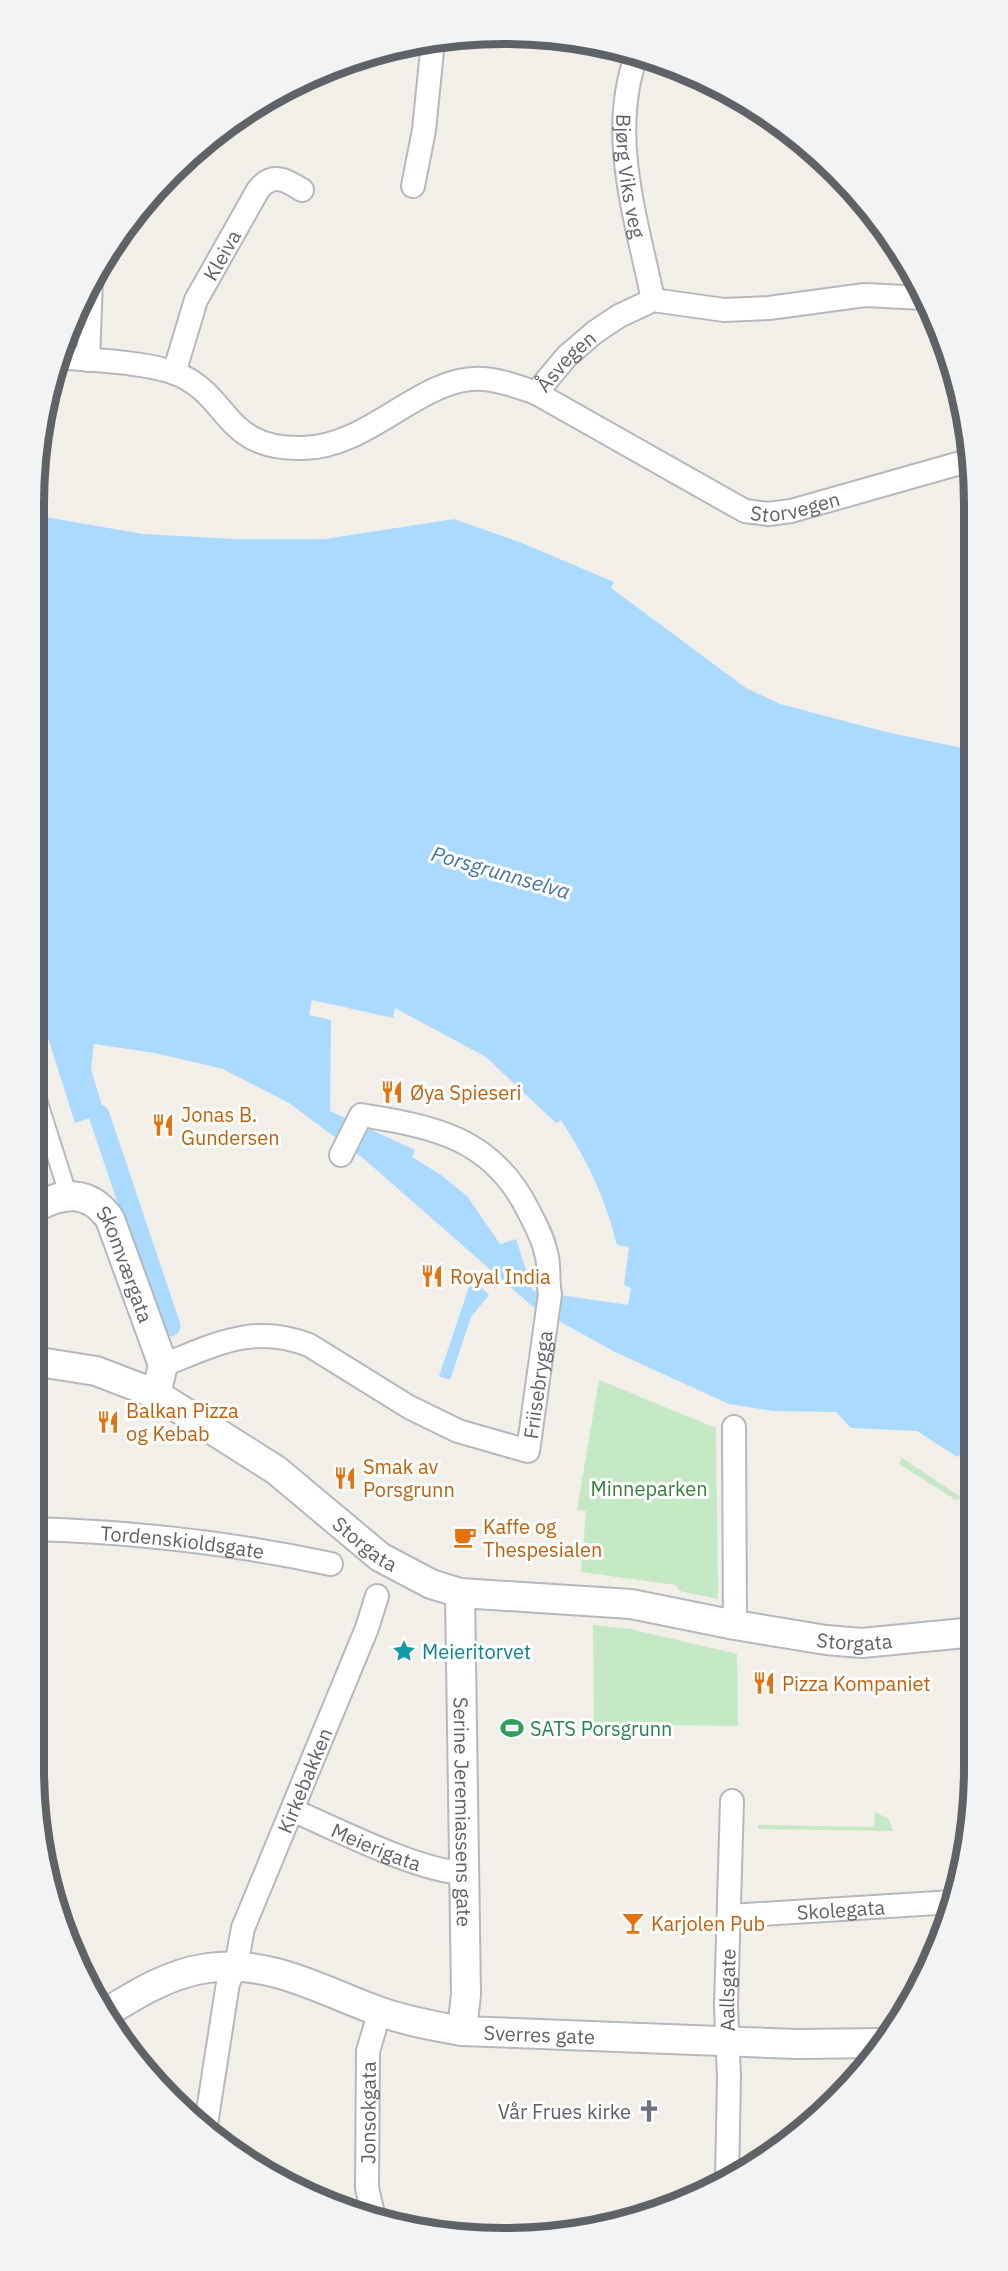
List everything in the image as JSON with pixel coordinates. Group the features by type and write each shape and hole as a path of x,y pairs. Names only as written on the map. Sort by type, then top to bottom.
{"street":[{"path":"413,186 429,87 432,49"},
{"name":"Bjørg Viks veg","path":"635,63 625,107 624,163 653,300"},
{"name":"Kleiva","path":"174,373 196,300 258,190 270,178 279,177 302,189"},
{"path":"653,300 724,310 770,309 865,295 916,298"},
{"name":"Åsvegen","path":"174,373 195,384 238,430 250,438 284,448 318,448 340,443 438,388 460,382 482,379 536,393 567,356 595,332 619,316 653,300"},
{"path":"88,360 90,302"},
{"path":"67,358 174,373"},
{"name":"Storvegen","path":"536,393 745,511 768,514 791,511 963,462"},
{"name":"Friisebrygga","path":"163,1365 227,1339 255,1334 291,1338 309,1345 409,1407 458,1431 528,1451 546,1319 547,1256 541,1235 518,1189 492,1159 458,1137 361,1115 340,1155"},
{"path":"44,1119 68,1194"},
{"name":"Skomværgata","path":"44,1204 68,1194 92,1200 110,1219 163,1365"},
{"name":"Storgata","path":"44,1363 96,1371 156,1394 300,1488 380,1557 430,1584 459,1593 631,1604 735,1625 825,1640 862,1643 964,1633"},
{"path":"156,1394 163,1365"},
{"path":"735,1427 735,1625"},
{"name":"Tordenskioldsgate","path":"44,1529 109,1531 263,1549 331,1564"},
{"name":"Serine Jeremiassens gate","path":"459,1593 462,1655 462,1874 466,1994 462,2031"},
{"name":"Kirkebakken","path":"207,2118 228,1983 236,1966 243,1928 367,1628 377,1596"},
{"name":"Aallsgate","path":"727,2170 726,2006 732,1801"},
{"name":"Meierigata","path":"292,1810 410,1860 445,1872 462,1874"},
{"name":"Skolegata","path":"730,1916 944,1903"},
{"name":"Sverres gate","path":"112,2009 162,1981 206,1968 236,1966 285,1975 413,2022 462,2031 797,2044 872,2043"},
{"name":"Jonsokgata","path":"372,2208 367,2188 368,2051 380,2011"}],"green space":[{"name":"Minneparken","path":"599,1380 716,1428 718,1599 680,1591 675,1585 581,1572 586,1511 577,1510"},
{"path":"902,1458 962,1498 956,1500 899,1464"},
{"path":"593,1625 630,1629 737,1654 738,1726 594,1724"},
{"path":"875,1812 889,1819 893,1831 758,1829 758,1825 874,1827"}],"water":[{"name":"Porsgrunnselva","path":"44,517 143,534 235,539 325,539 454,519 522,543 614,582 611,588 746,688 780,704 886,732 964,748 964,1452 957,1457 917,1431 851,1428 836,1412 773,1411 729,1404 615,1352 532,1306 364,1159 289,1103 223,1069 155,1053 94,1044 91,1069 104,1113 75,1123 44,1025","holes":["312,1000 393,1018 395,1008 486,1057 556,1123 561,1120 595,1180 617,1245 629,1247 624,1285 631,1288 628,1305 533,1291 516,1239 500,1244 467,1196 441,1175 412,1157 415,1150 330,1111 331,1020 309,1015"]},
{"path":"472,1278 489,1295 471,1317 450,1380 439,1376"}],"waterway":[{"path":"99,1115 170,1326"}],"place":[{"name":"Øya Spieseri","path":"392,1092"},
{"name":"Jonas B. Gundersen","path":"163,1125"},
{"name":"Royal India","path":"432,1276"},
{"name":"Balkan Pizza og Kebab","path":"108,1422"},
{"name":"Smak av Porsgrunn","path":"345,1478"},
{"name":"Kaffe og Thespesialen","path":"465,1537"},
{"name":"Meieritorvet","path":"404,1651"},
{"name":"Pizza Kompaniet","path":"764,1683"},
{"name":"SATS Porsgrunn","path":"512,1728"},
{"name":"Karjolen Pub","path":"633,1923"},
{"name":"Vår Frues kirke","path":"649,2111"}]}
